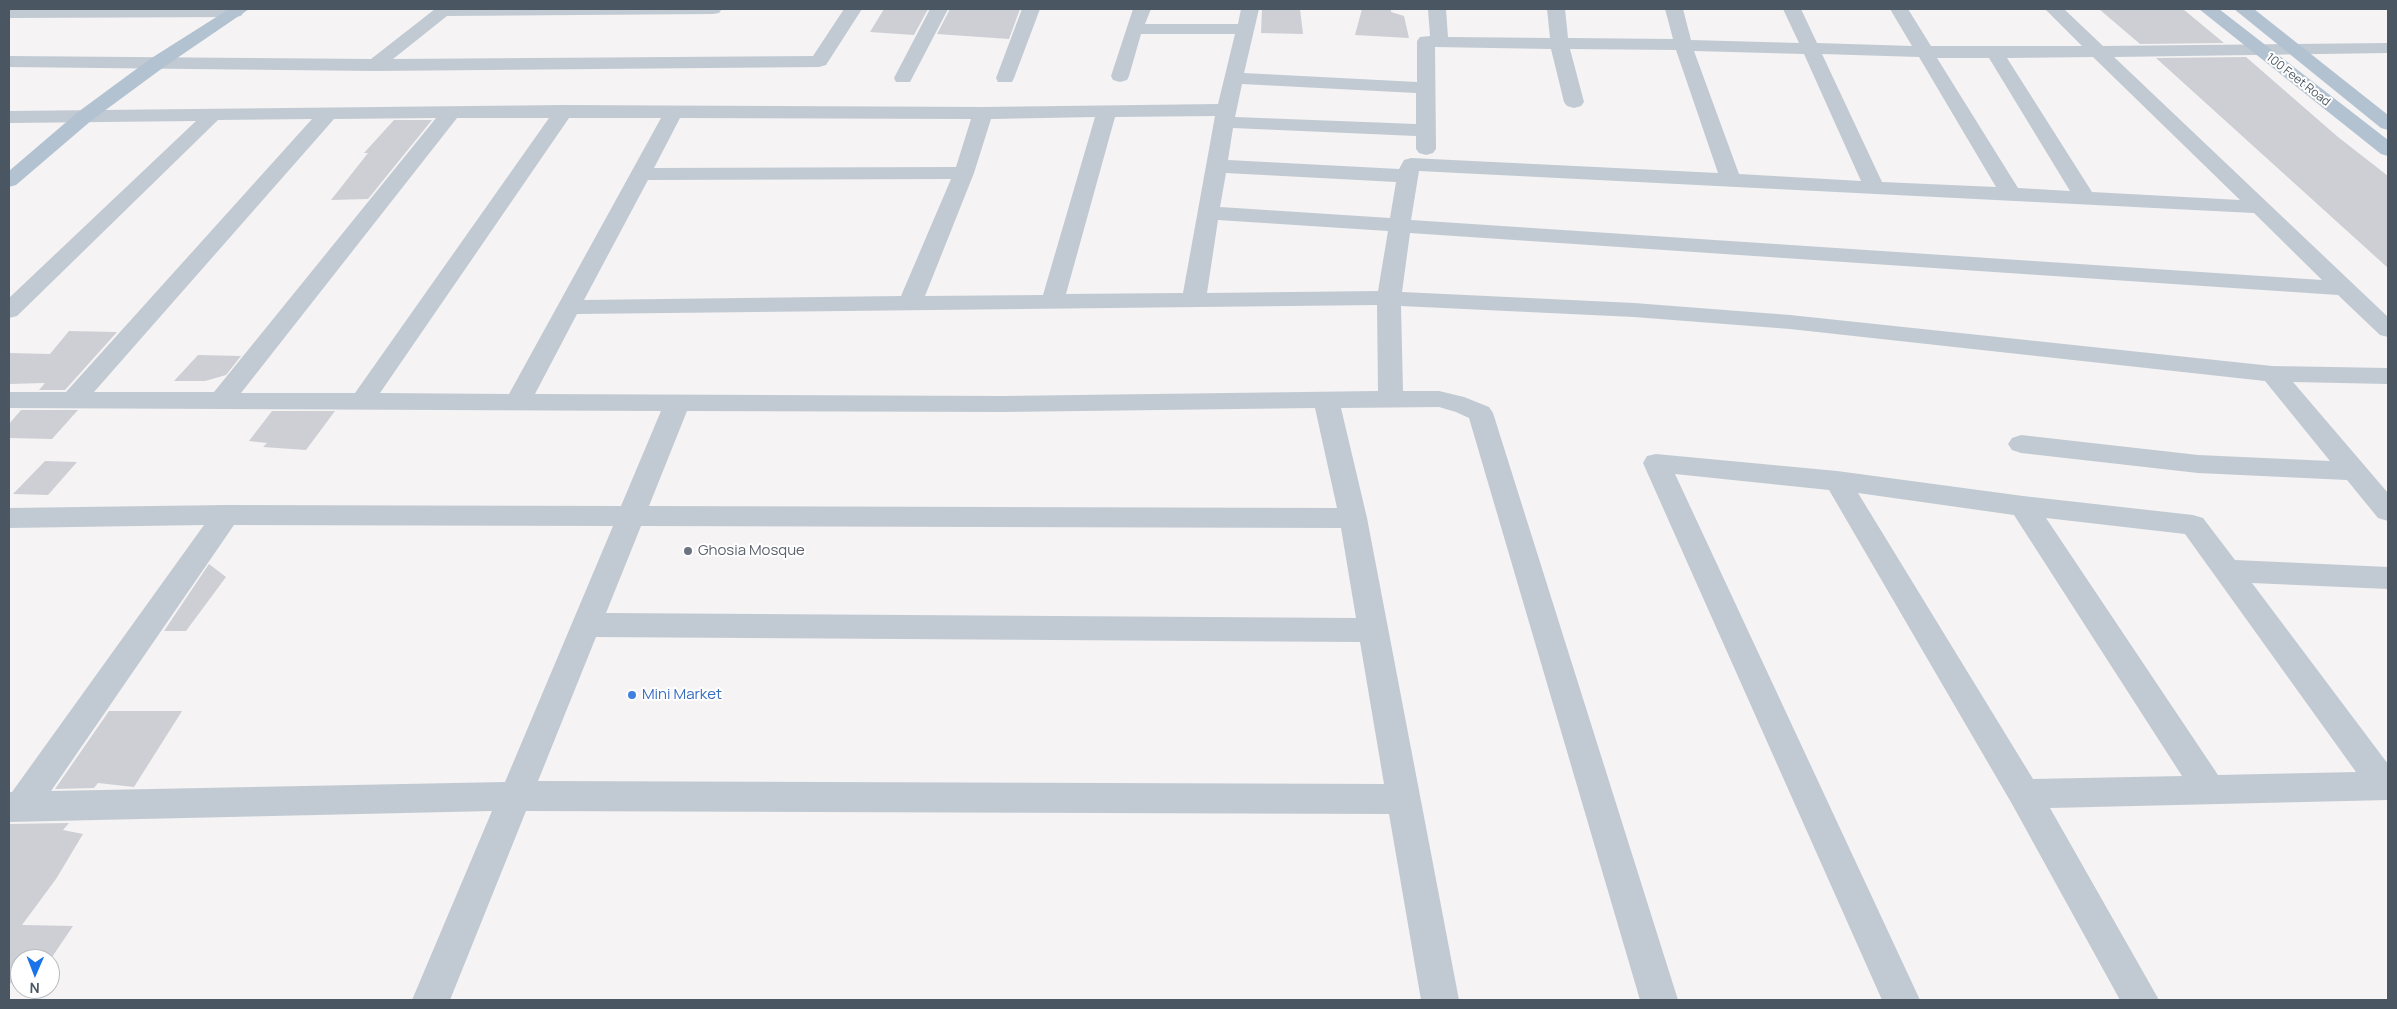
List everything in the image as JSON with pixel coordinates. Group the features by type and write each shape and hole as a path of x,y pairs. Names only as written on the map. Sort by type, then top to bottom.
{"main road":[{"name":"100 Feet Road","path":"2208,9 2386,145"},
{"name":"100 Feet Road","path":"2243,9 2388,124"},
{"path":"9,181 85,116 157,63 237,10"}],"street":[{"path":"375,65 444,10 713,9"},
{"path":"9,62 375,65 819,61 853,9"},
{"path":"903,78 940,9"},
{"path":"1005,78 1031,9"},
{"path":"1120,76 1142,9"},
{"path":"1194,299 1225,116 1250,9"},
{"path":"1437,9 1440,42"},
{"path":"1556,9 1559,43 1574,102"},
{"path":"1674,9 1683,45 1731,180"},
{"path":"1792,9 1875,188"},
{"path":"1899,9 2011,195"},
{"path":"2054,9 2388,330"},
{"path":"9,13 237,10"},
{"path":"1134,29 1246,29"},
{"path":"1391,398 1389,298 1400,225 1426,130 1426,40 1440,42 1683,45 1926,52 2388,48"},
{"path":"1994,52 2085,198"},
{"path":"1234,78 1426,88"},
{"path":"9,117 564,111 983,113 1107,110 1426,130"},
{"path":"1053,301 1107,110"},
{"path":"362,401 564,111"},
{"path":"222,400 451,112"},
{"path":"518,401 674,112"},
{"path":"910,303 964,173 983,113"},
{"path":"9,310 214,114"},
{"path":"73,400 328,114"},
{"path":"1216,166 1731,180 2259,207"},
{"path":"639,174 964,173"},
{"path":"1208,213 2344,288"},
{"path":"568,307 1389,298 1634,310 1790,322 2272,374 2388,376"},
{"path":"2272,374 2388,511"},
{"path":"9,400 1003,404 1391,398 1439,399 1464,404 1480,413 1659,1000"},
{"path":"1326,399 1353,518 1440,1000"},
{"path":"431,1000 678,402"},
{"path":"2021,444 2198,464 2354,471"},
{"path":"1901,1000 1656,463 1837,481 2023,506 2193,525 2386,786"},
{"path":"1837,481 2024,794 2140,1000"},
{"path":"2023,506 2209,790"},
{"path":"9,518 226,516 1353,518"},
{"path":"15,807 226,516"},
{"path":"2227,571 2388,578"},
{"path":"585,625 1372,630"},
{"path":"2024,794 2386,786"},
{"path":"15,807 514,796 1403,799"}],"building":[{"path":"884,9 928,9 914,35 870,32"},
{"path":"950,9 1020,9 1009,39 937,34"},
{"path":"1262,9 1300,9 1303,34 1261,33"},
{"path":"1362,9 1391,9 1391,12 1404,16 1409,38 1355,35"},
{"path":"2099,9 2183,9 2224,43 2140,44"},
{"path":"2246,57 2338,137 2388,176 2388,268 2156,58"},
{"path":"394,120 432,120 368,199 331,200 368,153 364,153"},
{"path":"69,331 117,332 65,390 39,390 45,383 9,384 9,353 50,354"},
{"path":"198,355 241,356 226,375 205,381 174,381"},
{"path":"21,410 78,410 52,439 9,438 9,424"},
{"path":"272,411 335,411 306,450 263,447 267,443 249,441"},
{"path":"45,461 77,462 48,495 13,494"},
{"path":"209,564 226,577 186,631 164,631"},
{"path":"109,711 182,711 134,787 98,783 94,788 55,789"},
{"path":"69,823 63,830 83,834 56,879 22,925 73,926 57,949 10,949 10,983 9,826 10,824"}],"place":[{"name":"Ghosia Mosque","path":"688,551"},
{"name":"Mini Market","path":"632,695"}]}
